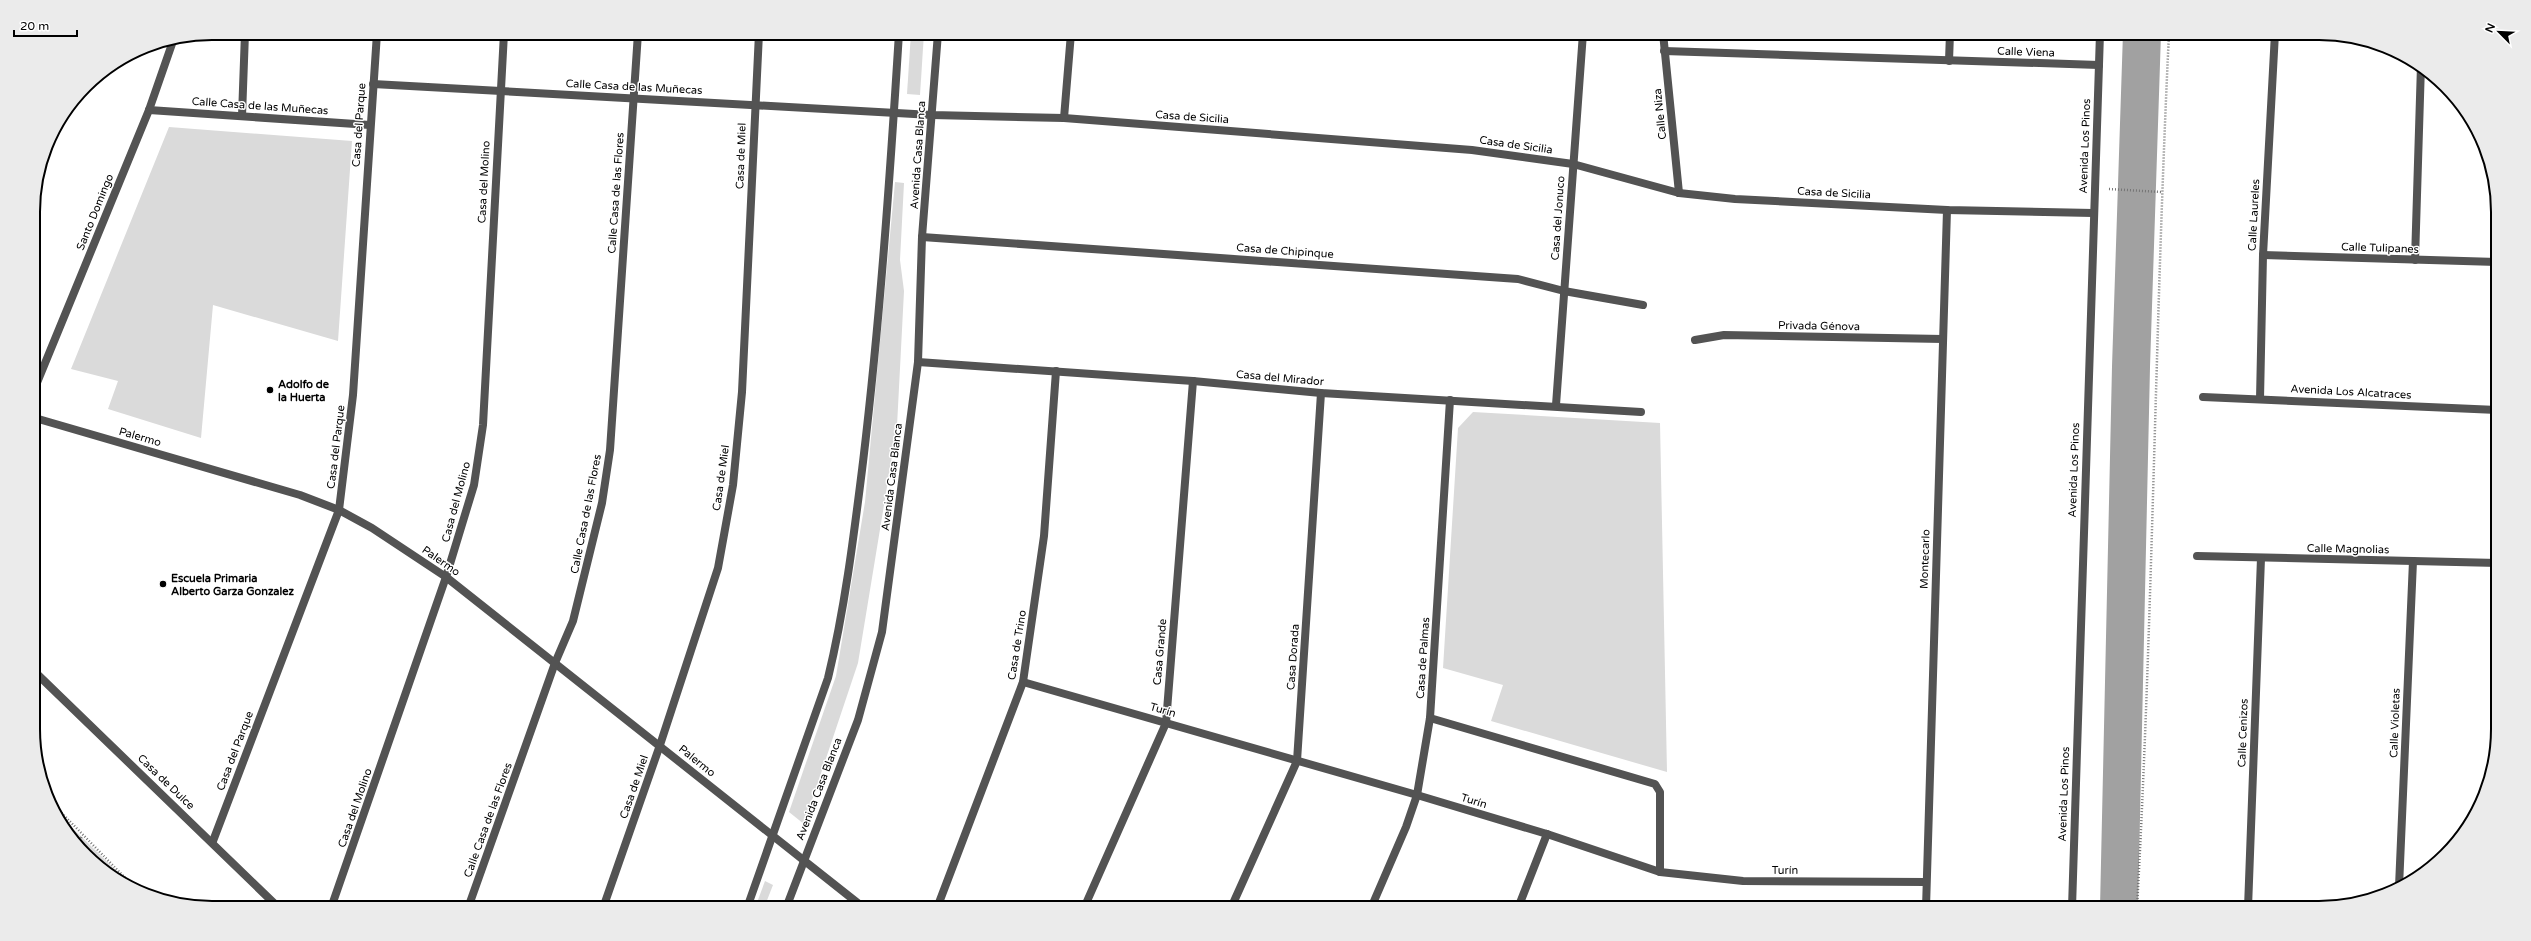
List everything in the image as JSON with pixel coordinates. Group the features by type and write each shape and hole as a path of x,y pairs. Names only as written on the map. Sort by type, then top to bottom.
{"street":[{"path":"242,116 244,40"},
{"name":"Casa del Parque","path":"213,841 339,510 353,395 376,40"},
{"name":"Casa del Molino","path":"334,901 446,577 474,485 483,425 504,40"},
{"name":"Calle Casa de las Flores","path":"470,901 555,663 573,621 586,576 607,474 637,40"},
{"name":"Casa de Miel","path":"605,901 660,745 718,568 733,485 742,392 754,105 759,40"},
{"path":"750,901 828,678 835,644 857,506 872,387 899,40"},
{"name":"Avenida Casa Blanca","path":"788,901 858,720 880,639 887,598 918,362 922,237 937,40"},
{"path":"1064,118 1070,40"},
{"name":"Casa del Jonuco","path":"1556,405 1582,40"},
{"name":"Calle Niza","path":"1663,40 1679,193"},
{"path":"1949,61 1950,40"},
{"name":"Avenida Los Pinos","path":"2072,901 2093,213 2100,40"},
{"name":"Calle Laureles","path":"2260,399 2263,255 2275,40"},
{"name":"Santo Domingo","path":"40,375 148,110 173,45"},
{"name":"Calle Viena","path":"1664,51 2099,65"},
{"path":"2415,260 2421,74"},
{"name":"Calle Casa de las Muñecas","path":"373,84 932,115"},
{"name":"Calle Casa de las Muñecas","path":"148,110 370,125"},
{"name":"Casa de Sicilia","path":"932,115 1064,118 1472,150 1573,164 1679,193 1735,199 1947,210 2093,213"},
{"name":"Montecarlo","path":"1926,901 1947,210"},
{"name":"Casa de Chipinque","path":"922,237 1518,279 1564,291 1643,305"},
{"name":"Calle Tulipanes","path":"2263,255 2491,262"},
{"name":"Privada Génova","path":"1695,340 1724,335 1943,339"},
{"name":"Casa del Mirador","path":"918,362 1193,381 1321,393 1556,405 1641,412"},
{"name":"Casa de Trino","path":"940,901 1023,682 1044,536 1056,371"},
{"name":"Casa Grande","path":"1087,901 1166,723 1193,381"},
{"name":"Casa Dorada","path":"1234,901 1297,761 1321,393"},
{"name":"Avenida Los Alcatraces","path":"2203,396 2491,410"},
{"name":"Casa de Palmas","path":"1374,901 1406,828 1417,795 1430,718 1450,400"},
{"name":"Palermo","path":"40,419 300,495 339,510 372,528 446,577 855,901"},
{"name":"Calle Magnolias","path":"2198,556 2491,563"},
{"name":"Calle Cenizos","path":"2248,901 2261,558"},
{"name":"Calle Violetas","path":"2399,881 2413,561"},
{"name":"Casa de Dulce","path":"40,677 213,841 272,901"},
{"name":"Turín","path":"1023,682 1417,795 1547,834 1660,872 1743,881 1926,882"},
{"path":"1430,718 1655,784 1660,792 1660,872"},
{"path":"1521,901 1547,834"}],"path":[{"path":"2137,901 2147,685 2161,192 2168,40"},
{"path":"2094,189 2161,192"},
{"path":"64,816 122,875"}],"shaded area":[{"path":"911,40 924,40 920,95 907,94"},
{"path":"169,127 352,141 338,341 213,305 201,438 108,409 118,381 71,369"},
{"path":"895,182 904,183 900,260 904,291 897,426 858,663 804,824 789,812 836,676 865,502"},
{"path":"1473,412 1660,423 1667,772 1491,721 1503,685 1443,668 1458,428"},
{"path":"70,826 119,873 90,851"},
{"path":"765,881 773,885 767,901 758,901"}],"waterway":[{"path":"2119,901 2131,367 2142,40"}],"place":[{"name":"Adolfo de la Huerta","path":"270,390"},
{"name":"Escuela Primaria Alberto Garza Gonzalez","path":"163,584"}]}
